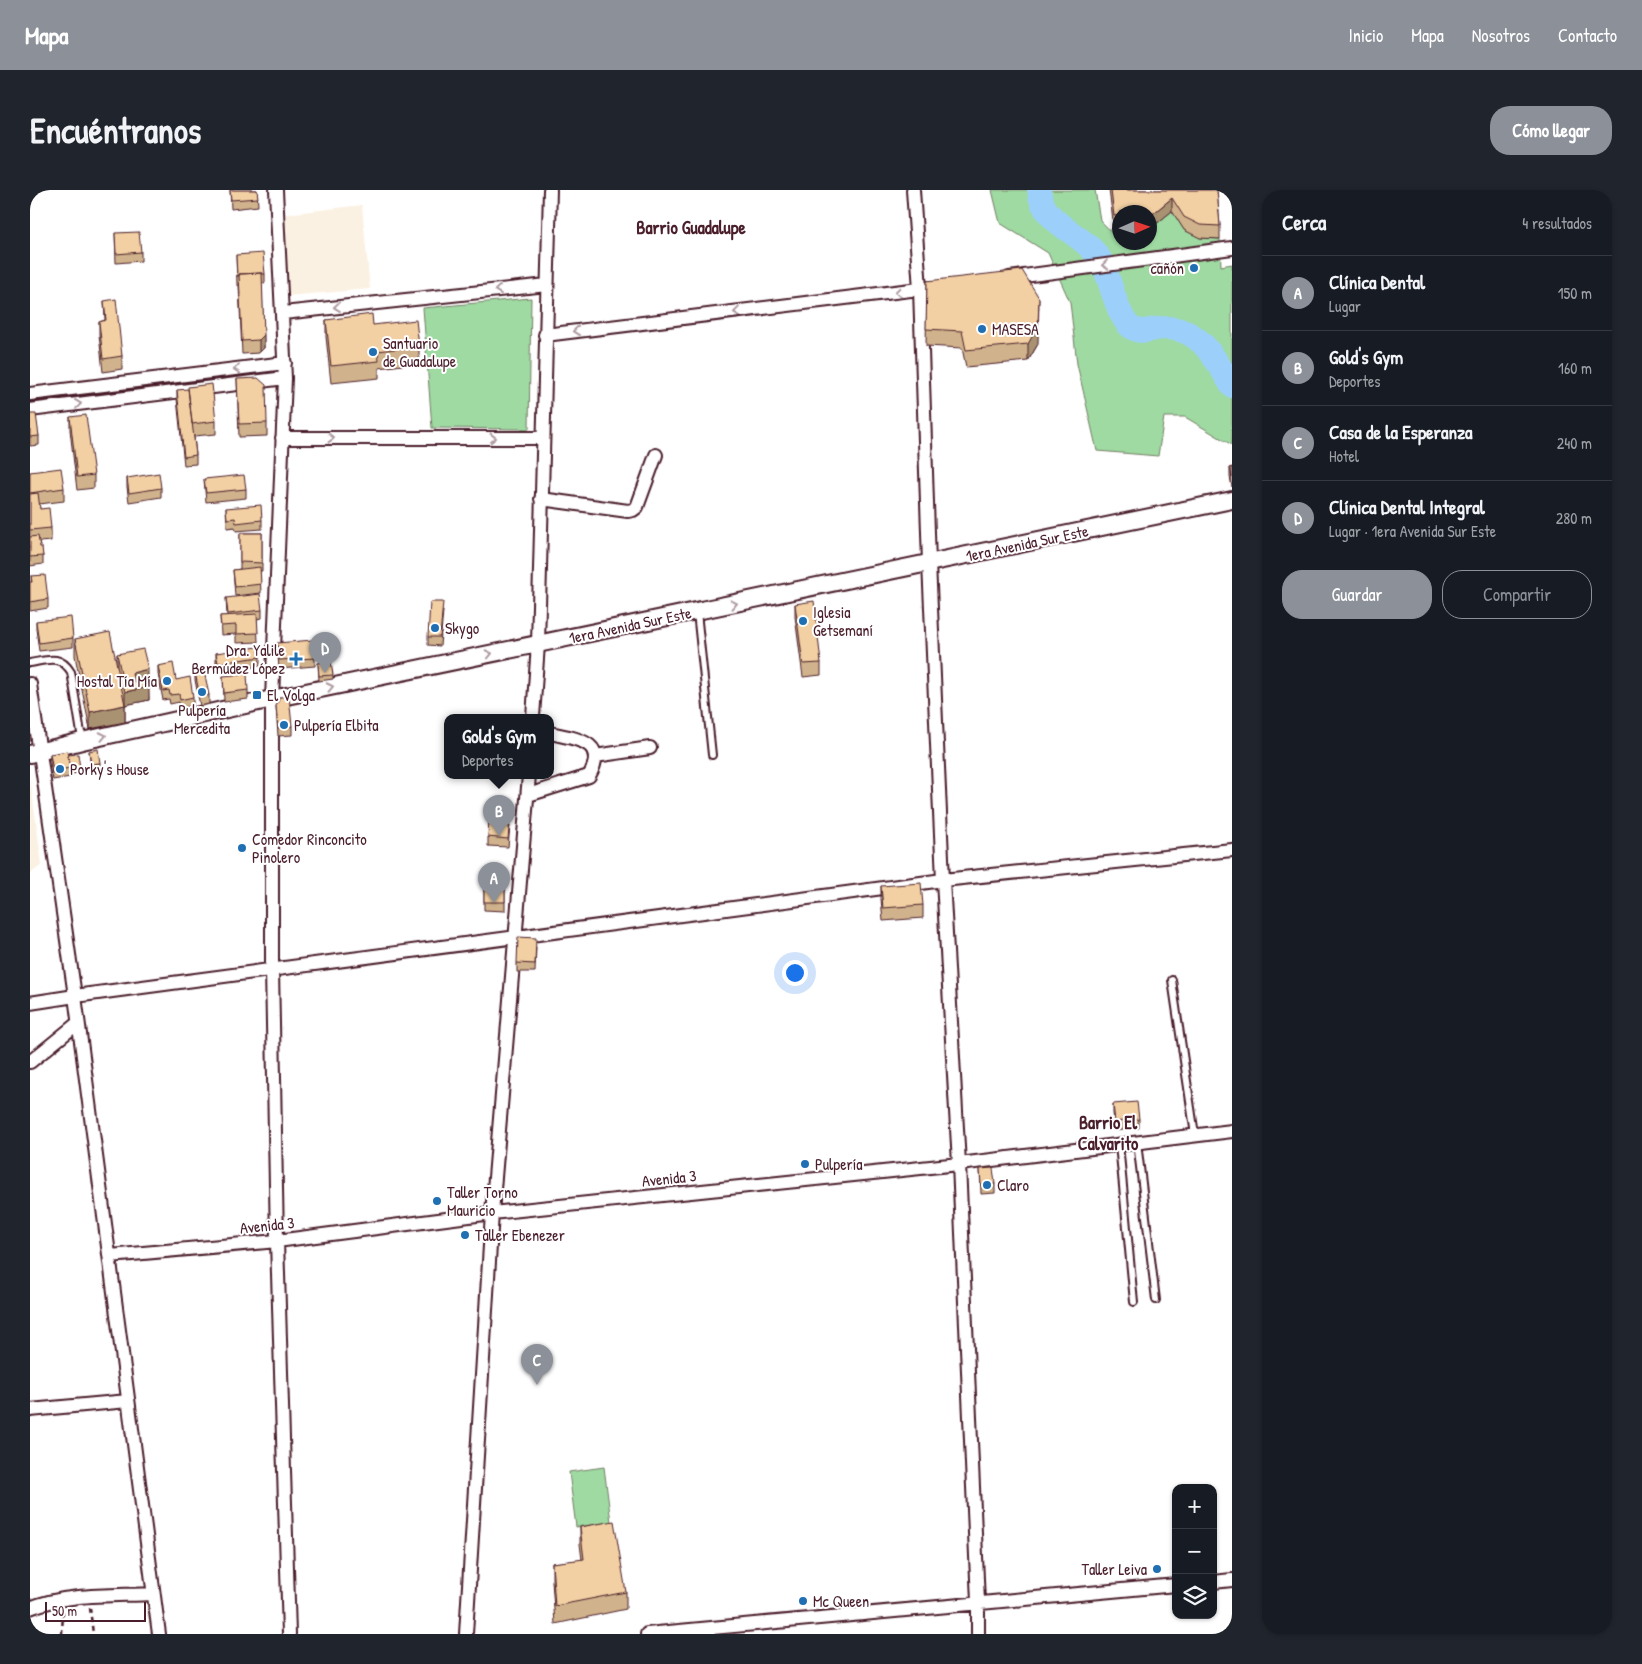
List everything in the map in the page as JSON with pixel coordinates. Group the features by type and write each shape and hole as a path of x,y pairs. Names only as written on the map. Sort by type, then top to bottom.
{"street":[{"path":"276,190 285,378 272,699 272,969 277,1241 289,1634"},
{"path":"533,714 538,644 550,190"},
{"path":"913,190 920,289 929,563 943,880 959,1164 978,1634"},
{"path":"999,279 1232,248"},
{"path":"283,313 547,285"},
{"path":"546,335 940,287"},
{"path":"30,394 285,363"},
{"path":"30,410 285,378"},
{"path":"282,438 543,438"},
{"path":"541,499 628,511 633,510 636,507 656,455"},
{"name":"1era Avenida Sur Este","path":"34,753 272,699 1232,500"},
{"path":"30,684 34,753 78,1023 159,1634"},
{"path":"528,795 589,776 594,767 595,756 591,745 584,741 554,733"},
{"path":"595,756 650,748"},
{"path":"466,1634 492,1213 530,779"},
{"path":"30,1003 943,880 1232,850"},
{"path":"30,1062 78,1023"},
{"name":"Avenida 3","path":"110,1256 277,1241 492,1213 959,1164 1232,1131"},
{"path":"30,1410 128,1401"},
{"path":"1217,1582 1232,1580"},
{"path":"646,1634 1172,1585"},
{"path":"30,1608 46,1602 88,1597 153,1594"}],"lane":[{"path":"697,611 712,755"},
{"path":"30,663 55,659 66,663 72,672 82,741"},
{"path":"1172,980 1195,1135"},
{"path":"1137,1142 1156,1300"},
{"path":"1119,1144 1134,1302"}],"path":[{"path":"88,1597 93,1634"},
{"path":"62,1634 63,1600"}],"shaded area":[{"path":"362,205 370,289 287,296 286,214"},
{"path":"30,777 42,865 30,874"}],"green space":[{"path":"992,190 1095,190 1100,220 1112,233 1112,250 1157,250 1157,223 1172,211 1200,238 1220,239 1221,266 1232,264 1232,445 1185,417 1164,417 1158,456 1097,451 1077,364 1070,302 1048,253 1000,223"},
{"path":"531,298 529,429 432,428 423,308"},
{"path":"604,1467 611,1522 576,1527 569,1472"}],"building":[{"path":"230,190 257,190 258,198 231,200"},
{"path":"1111,190 1217,190 1220,226 1200,225 1184,217 1172,198 1157,210 1157,205 1113,205"},
{"path":"139,232 141,252 116,254 115,233"},
{"path":"263,253 265,274 239,274 237,276 236,255"},
{"name":"MASESA","path":"1022,270 1039,298 1038,326 1028,344 966,350 962,331 926,329 927,281"},
{"path":"262,273 264,335 259,340 242,341 239,274"},
{"path":"116,299 122,356 103,359 99,322 106,320 104,301"},
{"path":"372,314 373,325 416,320 419,346 378,351 379,361 331,366 326,320"},
{"path":"258,378 266,385 267,423 239,424 237,379"},
{"path":"212,384 216,421 192,424 188,387"},
{"path":"188,389 196,455 184,457 177,390"},
{"path":"30,414 36,414 39,436 30,437"},
{"path":"86,415 94,475 77,477 70,417"},
{"path":"61,468 64,488 30,493 30,472"},
{"path":"159,473 161,488 129,493 127,478"},
{"path":"244,475 246,489 206,493 204,479"},
{"path":"38,493 40,509 49,508 51,528 30,530 30,494"},
{"path":"261,505 262,520 236,523 235,518 227,519 226,508"},
{"path":"240,533 262,533 262,563 240,562"},
{"path":"38,536 43,556 30,557 30,537"},
{"path":"260,567 261,584 235,587 233,570"},
{"path":"45,575 48,599 30,602 31,576"},
{"path":"260,594 262,610 228,614 226,598"},
{"path":"814,601 821,663 803,664 795,604"},
{"name":"Skygo","path":"430,602 443,602 440,637 428,637"},
{"path":"257,614 258,633 236,634 236,625 221,626 220,616"},
{"path":"71,617 73,638 39,643 36,621"},
{"path":"110,632 125,705 90,712 75,639"},
{"path":"313,640 315,658 279,660 277,643"},
{"path":"258,647 260,657 218,663 216,653"},
{"path":"143,649 148,669 132,673 134,682 148,680 149,687 125,692 117,654"},
{"path":"331,661 333,675 319,676 318,663"},
{"path":"173,663 176,680 190,677 193,697 180,700 179,694 170,695 169,690 163,691 158,666"},
{"path":"204,670 209,695 200,697 195,672"},
{"path":"247,674 248,690 224,693 223,676"},
{"name":"Pulpería Elbita","path":"289,696 292,726 278,728 276,706 280,697"},
{"path":"98,749 100,763 91,764 89,751"},
{"path":"67,751 70,768 53,771 50,754"},
{"path":"78,754 80,768 70,770 68,755"},
{"path":"489,816 510,818 508,839 488,837"},
{"path":"921,883 923,905 883,908 881,886"},
{"path":"484,887 505,888 505,902 484,902"},
{"path":"518,937 536,938 535,964 517,963"},
{"path":"1137,1102 1139,1119 1115,1122 1113,1104"},
{"path":"993,1168 995,1184 981,1185 980,1169"},
{"path":"614,1521 626,1592 555,1606 552,1563 584,1559 580,1527"}],"waterway":[{"path":"1039,190 1042,202 1055,220 1084,242 1100,259 1119,309 1128,325 1142,331 1164,328 1176,329 1187,333 1205,346 1232,386"}],"place":[{"name":"cañón","path":"1194,268"},
{"name":"MASESA","path":"982,329"},
{"name":"Santuario de Guadalupe","path":"373,352"},
{"name":"Iglesia Getsemaní","path":"803,621"},
{"name":"Skygo","path":"435,628"},
{"name":"Dra. Yalile Bermúdez López","path":"296,659"},
{"name":"Clínica Dental Integral","path":"325,673"},
{"name":"Hostal Tía Mía","path":"167,681"},
{"name":"Pulpería Mercedita","path":"202,692"},
{"name":"El Volga","path":"257,695"},
{"name":"Pulpería Elbita","path":"284,725"},
{"name":"Porky's House","path":"60,769"},
{"name":"Gold's Gym","path":"499,836"},
{"name":"Comedor Rinconcito Pinolero","path":"242,848"},
{"name":"Clínica Dental","path":"494,903"},
{"name":"Pulpería","path":"805,1164"},
{"name":"Claro","path":"987,1185"},
{"name":"Taller Torno Mauricio","path":"437,1201"},
{"name":"Taller Ebenezer","path":"465,1235"},
{"name":"Casa de la Esperanza","path":"537,1385"},
{"name":"Taller Leiva","path":"1157,1569"},
{"name":"Mc Queen","path":"803,1601"}],"district":[{"name":"Barrio Guadalupe","path":"691,228"},
{"name":"Barrio El Calvarito","path":"1108,1133"}]}
